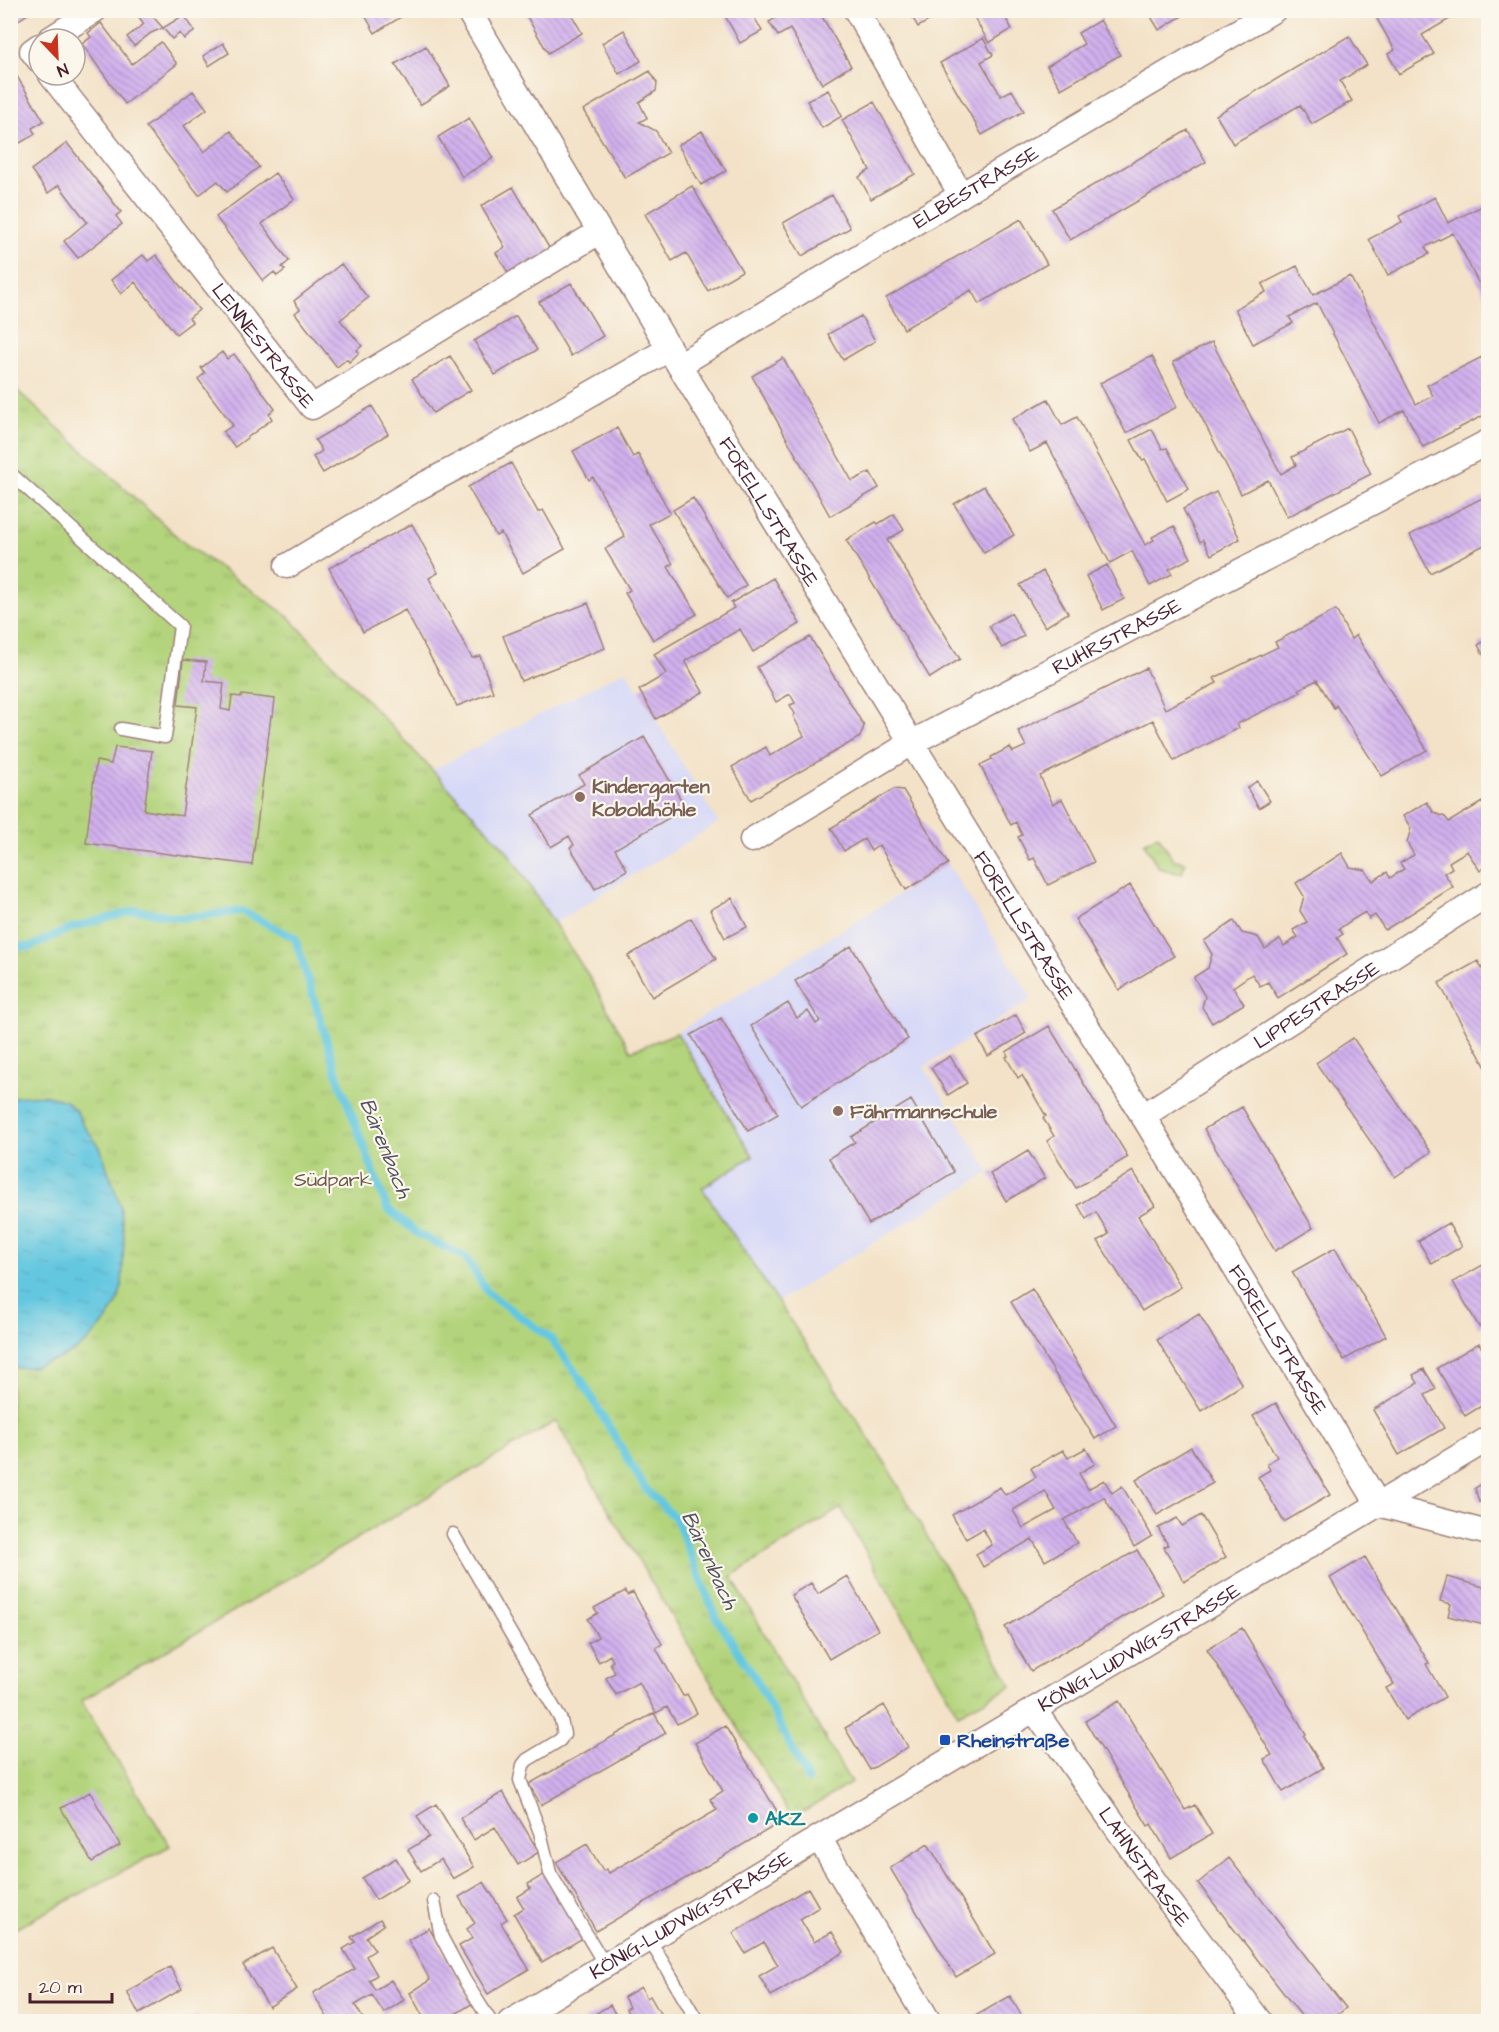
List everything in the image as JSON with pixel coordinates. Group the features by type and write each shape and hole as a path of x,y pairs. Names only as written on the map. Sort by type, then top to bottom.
{"street":[{"path":"69,27 95,10"},
{"name":"FORELLSTRASSE","path":"468,10 674,357 1143,1116 1378,1504"},
{"path":"856,10 961,195"},
{"name":"ELBESTRASSE","path":"674,357 961,195 1273,11"},
{"name":"LENNESTRASSE","path":"60,87 312,407 599,232"},
{"path":"287,566 414,490 545,420 674,357"},
{"name":"RUHRSTRASSE","path":"752,840 911,743 1488,442"},
{"name":"LIPPESTRASSE","path":"1143,1116 1488,894"},
{"name":"KÖNIG-LUDWIG-STRASSE","path":"510,2022 1488,1439"},
{"path":"1378,1504 1488,1533"},
{"name":"LAHNSTRASSE","path":"1034,1710 1157,1885 1260,2022"},
{"path":"819,1838 929,2022"}],"lane":[{"path":"10,473 180,626 165,736 121,729"},
{"path":"453,1534 561,1720 564,1734 560,1740 527,1760 523,1765 520,1780 543,1841 550,1873 605,1965"},
{"path":"434,1901 441,1936 465,1981 491,2022"},
{"path":"649,1939 698,2022"}],"shaded area":[{"name":"Kindergarten Koboldhöhle","path":"626,670 718,823 555,923 507,851 432,770"},
{"name":"Fährmannschule","path":"948,864 1032,999 924,1067 990,1172 777,1302 702,1187 752,1155 677,1033"}],"green space":[{"name":"Südpark","path":"10,384 183,542 288,616 432,770 507,851 588,975 631,1051 677,1033 753,1156 702,1188 886,1464 1012,1686 958,1714 841,1508 731,1576 851,1783 792,1819 556,1421 81,1701 170,1846 11,1931"},
{"path":"1158,835 1173,859 1185,862 1182,874 1159,868 1144,843"}],"water":[{"path":"44,1095 66,1101 76,1111 100,1147 120,1205 124,1236 122,1286 117,1303 106,1321 89,1340 75,1351 32,1367 11,1368 11,1097"}],"building":[{"path":"10,10 34,10 14,23 10,18"},
{"path":"147,10 163,28 151,33 134,46 127,37 144,24 139,17"},
{"path":"362,10 405,10 406,14 375,33"},
{"path":"523,10 569,10 582,33 548,53"},
{"path":"722,10 750,10 762,31 740,43"},
{"path":"784,10 818,10 851,66 822,84 790,29 778,36 769,22 781,15 780,13"},
{"path":"908,10 948,10 918,27"},
{"path":"970,10 1001,10 1012,29 989,43"},
{"path":"1147,10 1192,10 1159,30"},
{"path":"1393,10 1465,10 1422,35 1434,54 1399,74 1388,54 1395,50 1377,19"},
{"path":"184,15 195,31 184,39 180,33 172,39 163,28"},
{"path":"1100,20 1120,55 1061,89 1047,66 1084,44 1078,33"},
{"path":"101,23 132,64 161,42 177,64 125,104 87,51 87,40 91,37 88,33"},
{"path":"624,30 641,61 619,74 602,43"},
{"path":"1349,36 1367,65 1340,81 1352,101 1312,124 1300,105 1233,144 1216,115"},
{"path":"983,38 993,55 981,62 1001,96 1012,90 1024,111 982,135 940,63"},
{"path":"223,43 229,53 209,66 203,56"},
{"path":"426,46 450,86 420,105 395,64"},
{"path":"10,65 44,121 32,128 35,134 20,143 10,127"},
{"path":"650,71 657,83 656,91 639,102 647,118 639,122 656,131 668,153 625,178 583,110"},
{"path":"828,90 842,116 822,128 807,101"},
{"path":"193,91 207,109 184,126 204,152 231,131 259,167 227,192 218,181 199,195 146,127"},
{"path":"874,102 915,174 871,199 859,177 870,170 842,120"},
{"path":"469,118 493,158 462,177 438,137"},
{"path":"1188,130 1206,162 1070,240 1052,209"},
{"path":"702,131 726,171 701,185 678,145"},
{"path":"67,143 121,212 116,216 122,224 78,258 64,241 87,222 59,185 48,193 31,170"},
{"path":"275,173 294,199 262,224 289,261 282,267 285,270 277,276 274,272 263,281 216,217"},
{"path":"692,186 742,271 708,291 686,253 672,261 645,214"},
{"path":"513,187 551,251 510,276 496,253 505,247 481,206"},
{"path":"832,195 850,228 802,256 783,223"},
{"path":"1435,197 1448,223 1486,204 1488,210 1488,302 1453,233 1425,247 1429,254 1388,275 1369,239 1402,222 1399,216"},
{"path":"1021,219 1047,264 979,304 971,290 904,329 886,298"},
{"path":"143,255 148,261 156,255 199,310 189,318 192,322 176,334 135,282 121,294 111,280"},
{"path":"341,264 368,298 340,320 362,346 357,350 359,353 349,362 347,359 337,367 295,313 300,309 294,301"},
{"path":"1297,266 1313,295 1350,276 1416,404 1433,396 1427,385 1482,357 1488,370 1488,413 1423,447 1404,410 1379,423 1317,303 1289,317 1293,323 1253,344 1235,309 1266,292 1262,284"},
{"path":"571,283 603,336 571,356 539,302"},
{"path":"516,316 537,350 495,375 474,341"},
{"path":"861,316 875,341 843,360 828,334"},
{"path":"1212,342 1281,474 1296,465 1292,457 1348,428 1371,474 1287,517 1268,480 1241,494 1173,362"},
{"path":"222,352 227,359 234,354 275,409 269,414 272,419 235,447 223,432 233,425 198,379 205,373 201,368"},
{"path":"450,356 471,390 433,413 412,379"},
{"path":"1152,356 1177,407 1126,433 1100,383"},
{"path":"783,358 852,481 870,472 879,488 830,516 752,376"},
{"path":"1048,399 1062,425 1077,417 1145,545 1154,540 1152,537 1174,526 1191,558 1169,569 1172,574 1150,586 1132,551 1110,563 1047,443 1030,452 1012,419"},
{"path":"372,406 388,434 323,473 313,457 322,451 315,440"},
{"path":"617,428 633,457 638,454 670,513 649,524 673,564 668,567 697,614 653,640 625,593 630,590 605,549 625,537 593,477 589,480 573,451"},
{"path":"1152,429 1162,449 1167,448 1189,489 1167,501 1145,459 1142,460 1131,440"},
{"path":"511,463 538,512 543,510 565,549 523,573 501,533 496,536 468,487"},
{"path":"984,486 1014,535 984,553 954,504"},
{"path":"1216,492 1240,539 1211,555 1203,540 1200,542 1183,509"},
{"path":"1488,495 1488,543 1430,573 1410,535"},
{"path":"693,498 746,585 727,598 673,510"},
{"path":"894,514 904,530 887,540 960,659 930,678 846,540"},
{"path":"412,524 438,573 429,578 472,658 480,656 493,692 457,706 405,610 363,632 329,568"},
{"path":"1107,565 1124,599 1103,610 1086,576"},
{"path":"1043,571 1068,613 1045,627 1020,585"},
{"path":"773,578 800,624 753,652 740,629 685,661 703,692 656,719 639,690 666,674 654,654 734,608 731,603"},
{"path":"588,603 605,648 521,681 503,636"},
{"path":"1336,610 1351,639 1356,635 1427,750 1382,776 1317,680 1299,689 1301,692 1237,724 1239,728 1174,761 1153,720 1040,776 1053,804 1062,799 1094,862 1048,885 1034,858 1030,860 1018,837 1022,835 1016,822 1011,825 980,765 1010,747 1013,752 1026,746 1018,731 1146,668 1165,709 1217,683 1214,678 1278,647 1275,642"},
{"path":"1011,613 1024,636 1002,648 989,626"},
{"path":"810,637 864,726 860,737 751,800 732,767 766,747 770,756 804,736 793,716 795,714 790,705 795,703 790,694 776,702 757,667"},
{"path":"1488,639 1488,663 1478,645"},
{"path":"183,660 206,662 204,681 224,683 221,709 230,711 232,696 275,699 252,865 86,843 96,761 111,764 115,747 152,751 144,810 182,816 197,707 178,705"},
{"path":"644,737 686,808 615,849 627,870 595,889 570,847 574,845 569,836 551,847 532,815 584,784 579,775"},
{"path":"1257,781 1270,801 1259,808 1247,788"},
{"path":"894,789 903,790 948,864 906,890 879,845 871,851 864,839 844,851 831,828"},
{"path":"1427,802 1434,813 1445,817 1449,822 1482,802 1488,809 1488,865 1480,871 1467,851 1449,862 1452,868 1444,873 1453,887 1385,930 1375,915 1369,919 1365,912 1352,920 1339,929 1343,934 1337,938 1347,954 1278,998 1268,982 1260,986 1252,974 1233,987 1244,1004 1212,1023 1202,1007 1205,997 1194,977 1208,968 1212,954 1204,941 1234,921 1242,933 1258,937 1265,949 1280,939 1284,946 1298,937 1293,930 1307,922 1300,911 1304,896 1296,883 1342,853 1350,867 1365,870 1373,881 1387,872 1390,878 1404,869 1400,863 1414,855 1407,843 1411,828 1403,816"},
{"path":"1130,885 1174,956 1119,990 1075,919"},
{"path":"732,898 747,927 725,938 710,910"},
{"path":"691,918 716,959 652,997 628,956"},
{"path":"851,946 908,1039 801,1106 751,1026 788,1003 797,1018 808,1011 816,1024 820,1021 795,981"},
{"path":"1478,961 1488,980 1488,1071 1439,983"},
{"path":"1016,1015 1026,1033 988,1056 977,1037"},
{"path":"721,1018 778,1114 748,1131 691,1035"},
{"path":"1049,1026 1128,1157 1076,1188 1047,1141 1054,1136 1043,1118 1046,1116 1022,1075 1018,1078 1006,1057 1008,1056 1006,1052"},
{"path":"1353,1038 1431,1152 1395,1177 1316,1063"},
{"path":"950,1056 967,1083 948,1095 931,1068"},
{"path":"911,1100 954,1172 869,1224 829,1158 855,1142 851,1137"},
{"path":"1242,1107 1313,1228 1275,1251 1204,1129"},
{"path":"1028,1151 1045,1178 1006,1201 990,1174"},
{"path":"1133,1171 1155,1206 1138,1216 1181,1287 1142,1311 1098,1241 1109,1234 1096,1212 1086,1219 1078,1205"},
{"path":"1448,1223 1462,1246 1432,1264 1418,1241"},
{"path":"1335,1248 1386,1336 1344,1360 1292,1272"},
{"path":"1488,1262 1488,1322 1479,1327 1453,1282"},
{"path":"1032,1289 1116,1426 1095,1439 1011,1302"},
{"path":"1199,1314 1242,1385 1201,1411 1157,1340"},
{"path":"1479,1343 1488,1360 1488,1402 1465,1416 1437,1368"},
{"path":"1424,1369 1436,1389 1425,1395 1444,1428 1399,1455 1373,1410 1418,1383 1413,1375"},
{"path":"1276,1403 1330,1495 1284,1522 1258,1477 1270,1470 1267,1464 1277,1457 1253,1416"},
{"path":"1191,1447 1213,1483 1157,1515 1136,1480"},
{"path":"1086,1448 1095,1464 1079,1473 1088,1489 1104,1480 1112,1493 1122,1486 1152,1536 1134,1547 1104,1497 1064,1520 1077,1543 1045,1561 1032,1539 983,1567 976,1554 992,1545 983,1529 966,1539 952,1515 1000,1487 1005,1495 1021,1486 1036,1477 1031,1468 1063,1450 1068,1458","holes":["1045,1491 1056,1510 1023,1528 1013,1510"]},
{"path":"1488,1480 1488,1504 1485,1500 1479,1502 1475,1488"},
{"path":"1201,1515 1226,1557 1184,1582 1164,1547 1168,1545 1158,1528 1177,1518 1182,1526"},
{"path":"1137,1550 1163,1594 1031,1671 1005,1627"},
{"path":"1365,1557 1429,1663 1426,1664 1445,1697 1405,1720 1386,1688 1394,1684 1330,1578"},
{"path":"847,1576 878,1630 829,1659 791,1595 811,1583 818,1594"},
{"path":"1447,1577 1488,1588 1488,1626 1448,1616 1451,1604 1440,1601"},
{"path":"625,1591 627,1595 633,1592 662,1644 656,1648 683,1696 687,1694 697,1713 677,1724 667,1707 656,1713 639,1682 616,1695 606,1678 615,1673 610,1663 613,1661 610,1655 599,1662 588,1643 598,1637 588,1619 598,1613 594,1608"},
{"path":"1242,1628 1306,1734 1304,1736 1323,1768 1283,1792 1264,1759 1272,1755 1207,1649"},
{"path":"1119,1701 1185,1810 1195,1805 1212,1834 1171,1858 1151,1824 1148,1826 1085,1721"},
{"path":"884,1705 908,1747 870,1770 845,1728"},
{"path":"654,1713 666,1733 541,1805 529,1784"},
{"path":"725,1726 783,1821 596,1931 556,1862 587,1844 603,1871 606,1869 609,1873 717,1810 710,1799 723,1791 695,1743"},
{"path":"90,1792 120,1845 92,1862 61,1808"},
{"path":"503,1792 539,1852 518,1865 495,1827 474,1840 460,1818"},
{"path":"436,1804 474,1867 453,1879 441,1859 421,1871 408,1850 429,1837 417,1816"},
{"path":"928,1844 995,1954 956,1977 890,1868"},
{"path":"396,1858 409,1880 376,1900 362,1878"},
{"path":"1229,1858 1346,2008 1329,2022 1306,2022 1198,1883"},
{"path":"545,1874 583,1938 542,1962 514,1914 524,1908 517,1897 530,1889 528,1884"},
{"path":"484,1882 507,1919 501,1923 529,1969 488,1994 459,1946 473,1938 467,1929 475,1923 459,1897"},
{"path":"808,1888 819,1907 800,1919 814,1942 832,1932 844,1952 771,1996 759,1976 778,1965 764,1942 745,1953 733,1933"},
{"path":"380,1919 384,1925 366,1937 375,1950 366,1956 377,1975 369,1980 375,1990 391,1980 404,2000 384,2013 372,1995 355,2005 365,2022 324,2022 328,2019 313,1993 355,1969 343,1949 355,1942 351,1937"},
{"path":"429,1928 473,2003 443,2022 426,2022 410,1993 430,1980 408,1940"},
{"path":"272,1948 297,1989 269,2007 243,1965"},
{"path":"170,1967 182,1989 139,2014 127,1992"},
{"path":"641,1987 647,1998 650,1996 665,2022 633,2022 626,2009 629,2007 624,1997"},
{"path":"1010,1996 1025,2022 971,2022 970,2019"},
{"path":"610,2005 620,2022 582,2022"},
{"path":"197,2014 201,2022 184,2022"}],"waterway":[{"name":"Bärenbach","path":"10,946 30,947 71,928 137,910 182,918 242,911 295,938 340,1083 387,1208 418,1234 465,1257 488,1293 550,1338 582,1381 645,1488 676,1519 717,1619 756,1679 808,1780"}],"place":[{"name":"Kindergarten Koboldhöhle","path":"580,797"},
{"name":"Fährmannschule","path":"838,1111"},
{"name":"Rheinstraße","path":"945,1740"},
{"name":"AKZ","path":"753,1818"}]}
